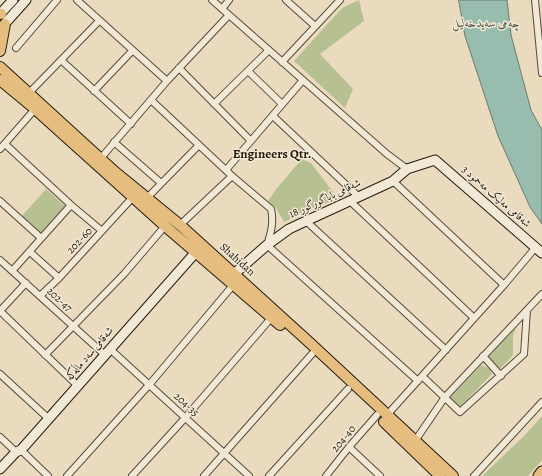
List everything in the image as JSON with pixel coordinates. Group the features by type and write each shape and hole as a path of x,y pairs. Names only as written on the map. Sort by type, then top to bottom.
{"highway":[{"path":"539,476 542,472"}],"main road":[{"path":"0,51 1,19"},
{"name":"Shahidan","path":"0,65 100,158 113,175 147,198 180,225 234,274 382,415 414,441 426,458 453,476"},
{"path":"1,83 36,109 113,175 165,226 272,317 348,389 382,415 426,458 440,476"}],"street":[{"path":"1,19 13,0"},
{"path":"1,19 26,0"},
{"path":"16,48 57,0"},
{"path":"77,0 166,81"},
{"path":"212,0 386,154 407,169"},
{"path":"222,9 229,0"},
{"path":"286,0 315,26"},
{"path":"282,62 340,0"},
{"path":"535,0 539,22 542,72"},
{"path":"100,158 131,124 166,81 229,15"},
{"path":"29,93 99,21"},
{"path":"94,91 132,50"},
{"path":"214,104 270,50"},
{"path":"61,60 131,124"},
{"path":"179,68 251,141"},
{"path":"248,71 282,104"},
{"path":"226,170 303,80"},
{"path":"151,100 232,176 271,209 272,225 267,245 420,379 446,397 460,412 524,354 528,309"},
{"path":"0,149 36,109"},
{"path":"273,116 359,197"},
{"path":"114,142 161,183"},
{"path":"5,144 102,231"},
{"path":"147,198 199,145"},
{"name":"شەقامی باباگوڕگوڕ 18","path":"234,274 267,245 306,220 393,181 407,169 435,160"},
{"name":"شەقامی مەلیک مەحمود 3","path":"435,160 539,250"},
{"path":"180,225 232,176"},
{"path":"393,181 504,285"},
{"name":"202-60","path":"40,296 59,278 134,197"},
{"path":"0,201 41,238"},
{"path":"350,201 474,318"},
{"path":"12,271 72,205"},
{"path":"306,220 446,350"},
{"path":"45,356 72,326 124,274 165,226"},
{"name":"204-40","path":"326,476 349,447 420,379 504,285 539,250"},
{"path":"30,252 59,278"},
{"name":"شەقامی سەد ماڵەکە","path":"0,470 49,419 196,252"},
{"name":"202-47","path":"0,260 72,326 108,352"},
{"path":"26,284 0,311 45,356 78,386"},
{"path":"67,476 149,385 234,284"},
{"path":"414,441 446,397 542,294"},
{"path":"132,476 185,418 272,317"},
{"name":"204-35","path":"108,352 149,385 249,476"},
{"path":"204,476 312,354"},
{"path":"483,356 501,376"},
{"path":"0,374 49,419"},
{"path":"269,476 348,389"},
{"path":"474,476 542,402"},
{"path":"0,437 48,476"},
{"path":"349,447 380,476"}],"shaded area":[{"path":"359,0 364,21 320,54 353,89 345,108 294,61 342,8"},
{"path":"302,159 311,163 333,192 331,201 284,222 276,208 268,201"},
{"path":"46,189 65,206 41,233 22,216"},
{"path":"517,327 513,335 513,355 500,369 489,358 487,353"},
{"path":"481,365 490,369 492,374 460,407 450,398"},
{"path":"542,416 542,460 528,476 482,476 525,435"}],"water":[{"name":"چەمی سەیدخەلیل","path":"459,0 507,0 511,35 531,110 542,130 542,224 530,207 498,136 465,36"}],"district":[{"name":"Engineers Qtr.","path":"272,155"}]}
